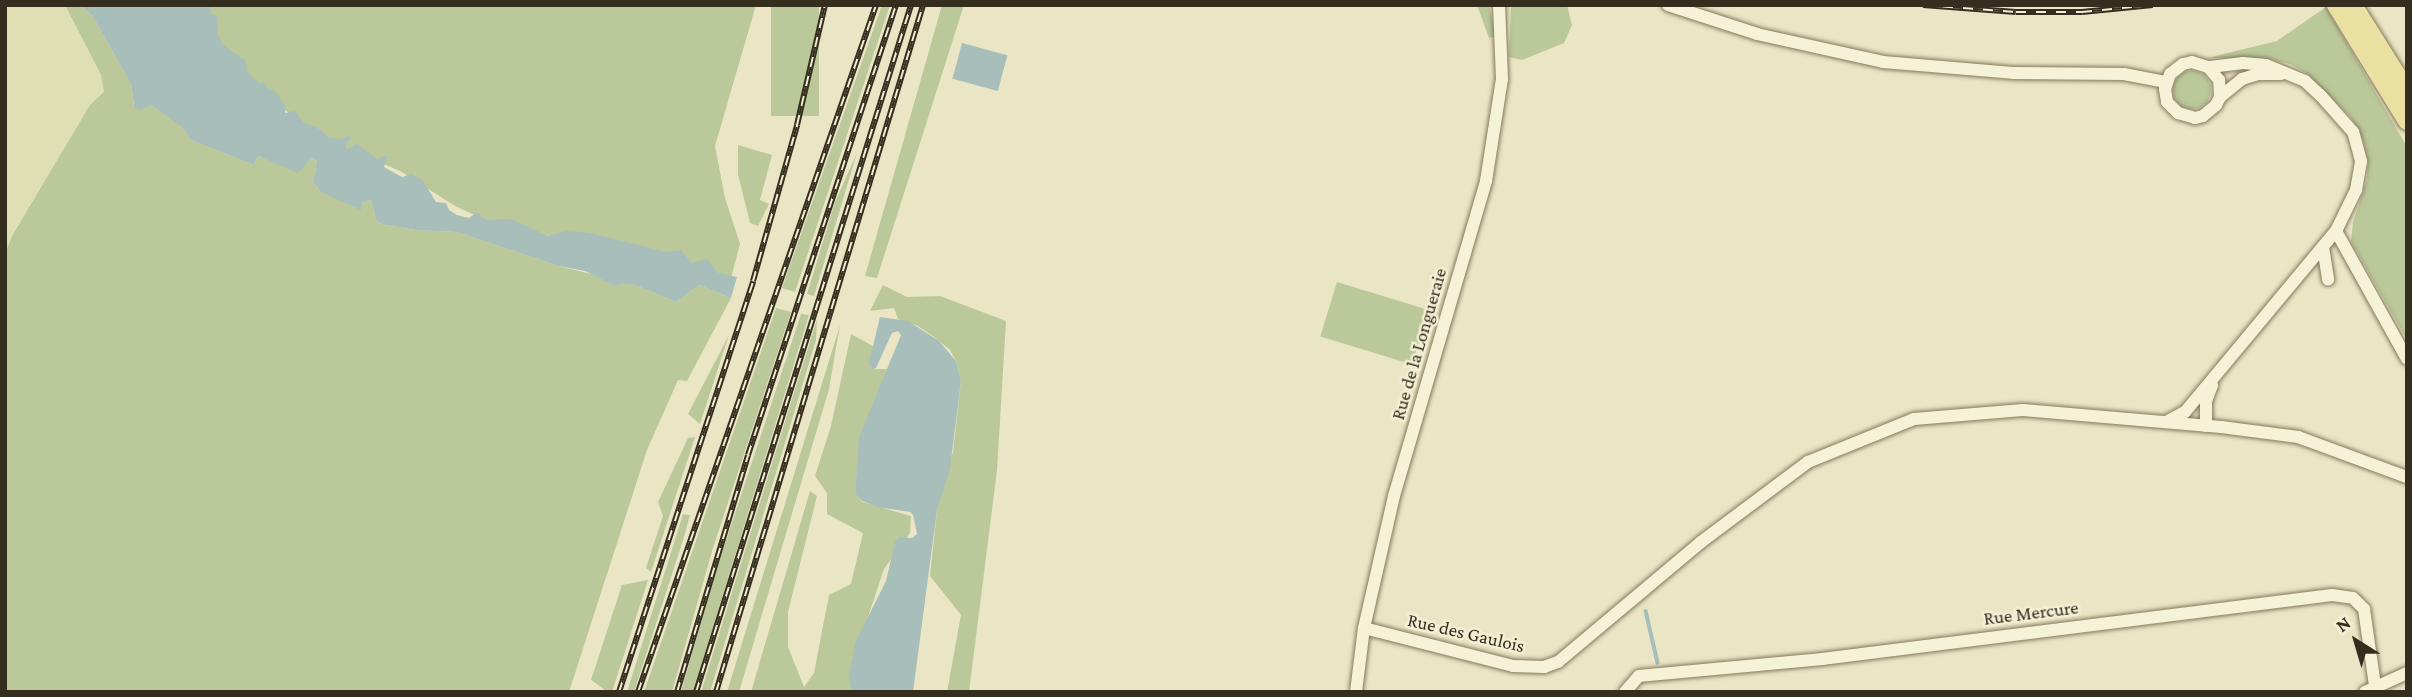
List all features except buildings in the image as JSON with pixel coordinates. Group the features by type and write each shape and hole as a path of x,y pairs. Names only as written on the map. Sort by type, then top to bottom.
{"main road":[{"path":"2336,5 2407,121"},
{"path":"2353,5 2407,91"}],"street":[{"name":"Rue de la Longueraie","path":"1356,692 1364,628 1394,496 1486,181 1502,79 1499,5"},
{"path":"1668,5 1757,34 1883,62 2013,73 2124,74 2166,82"},
{"path":"2165,422 2185,412 2213,381 2336,231 2356,190 2361,161 2353,132 2305,81 2288,74 2266,65 2243,63 2208,67 2192,62 2183,64 2170,74 2166,82 2167,102 2186,117 2203,116 2242,79 2258,74 2288,74"},
{"path":"2208,67 2219,80 2220,97"},
{"path":"2336,231 2407,359"},
{"path":"2323,247 2328,280"},
{"path":"2206,426 2207,401 2213,381"},
{"name":"Rue des Gaulois","path":"1364,628 1513,666 1544,667 1558,662 1701,542 1808,462 1914,419 2023,410 2206,426 2298,437 2407,477"},
{"name":"Rue Mercure","path":"1625,692 1639,676 1822,659 2332,595 2353,598 2364,608 2375,672 2372,691"},
{"path":"2372,691 2407,673"}],"green space":[{"path":"5,5 65,5 101,76 105,92 90,105 12,236 5,254"},
{"path":"65,5 81,5 93,17 131,84 134,107 151,105 182,126 191,140 254,165 258,156 298,172 312,158 317,161 313,182 321,192 361,209 363,202 371,200 376,220 381,224 415,230 457,232 559,266 635,285 676,302 699,285 731,298 687,381 678,380 647,450 569,692 5,692 5,254 12,236 90,105 104,92 101,75"},
{"path":"204,5 756,5 715,146 725,198 740,244 730,282 562,238 503,228 455,206 400,171 324,139 250,84 209,27"},
{"path":"771,5 819,5 819,116 771,116"},
{"path":"882,5 890,5 795,292 782,288"},
{"path":"942,5 964,5 877,278 865,276"},
{"path":"1477,5 1489,5 1496,36 1489,38"},
{"path":"1511,5 1567,5 1572,25 1564,43 1522,60 1509,57"},
{"path":"2326,7 2407,147 2407,340 2351,241 2353,222 2367,180 2368,162 2364,142 2351,117 2305,72 2290,64 2261,58 2207,58 2277,41"},
{"path":"2192,71 2206,76 2211,90 2206,104 2192,109 2178,104 2173,90 2178,76"},
{"path":"738,145 772,155 760,200 769,204 758,226 750,223 738,175"},
{"path":"857,153 814,296 807,294 835,202"},
{"path":"1337,282 1429,310 1412,365 1320,337"},
{"path":"883,285 907,297 940,296 1006,321 997,470 969,692 947,692 961,615 930,576 937,510 953,452 961,381 950,350 934,337 918,326 898,319 894,308 870,311"},
{"path":"776,308 791,312 713,548 672,692 644,692"},
{"path":"801,314 809,315 693,692 681,692 714,577"},
{"path":"817,319 816,340 710,692 701,692"},
{"path":"840,325 829,389 739,692 727,692"},
{"path":"851,334 873,346 870,369 890,369 860,435 855,494 862,502 911,516 910,533 884,569 861,638 855,692 751,692 810,491 817,496 788,612 788,647 804,687 814,673 829,595 851,584 863,533 827,514 827,493 815,476 831,426"},
{"path":"729,335 700,424 688,414"},
{"path":"695,437 651,572 646,568 663,516 658,502 688,438"},
{"path":"683,514 690,515 684,537 634,692 627,692"},
{"path":"648,580 612,692 608,692 591,680 622,585"}],"water":[{"path":"81,5 209,5 212,15 217,15 218,35 222,44 246,61 247,72 259,83 264,82 266,87 275,91 286,107 285,113 295,111 303,122 319,129 329,138 340,139 348,136 351,138 345,145 347,149 357,144 377,159 388,155 384,167 402,177 411,174 422,179 436,202 446,203 449,210 457,215 469,218 477,212 486,220 511,219 548,236 566,231 590,233 667,252 681,250 691,263 707,259 718,273 737,277 731,298 699,285 676,302 635,285 623,283 616,286 585,271 559,266 457,232 415,230 381,224 376,220 371,200 363,202 361,210 321,192 313,182 317,161 312,158 298,173 258,156 254,165 191,140 182,127 151,105 140,110 134,107 131,84 93,17"},
{"path":"962,43 1007,55 998,91 952,79"},
{"path":"880,317 908,321 939,341 956,361 961,381 950,469 937,510 913,692 852,692 849,678 855,643 886,581 895,542 899,537 912,538 917,534 910,512 877,507 862,501 855,494 859,437 901,335 898,331 892,333 876,368 871,370 869,362"}],"waterway":[{"path":"1646,611 1658,663"}],"railway":[{"path":"619,692 753,281 797,125 825,5"},
{"path":"638,692 876,5"},
{"path":"677,692 748,455 896,5"},
{"path":"696,692 911,5"},
{"path":"716,692 923,5"},
{"path":"1923,5 2016,12 2082,12 2153,5"}]}
